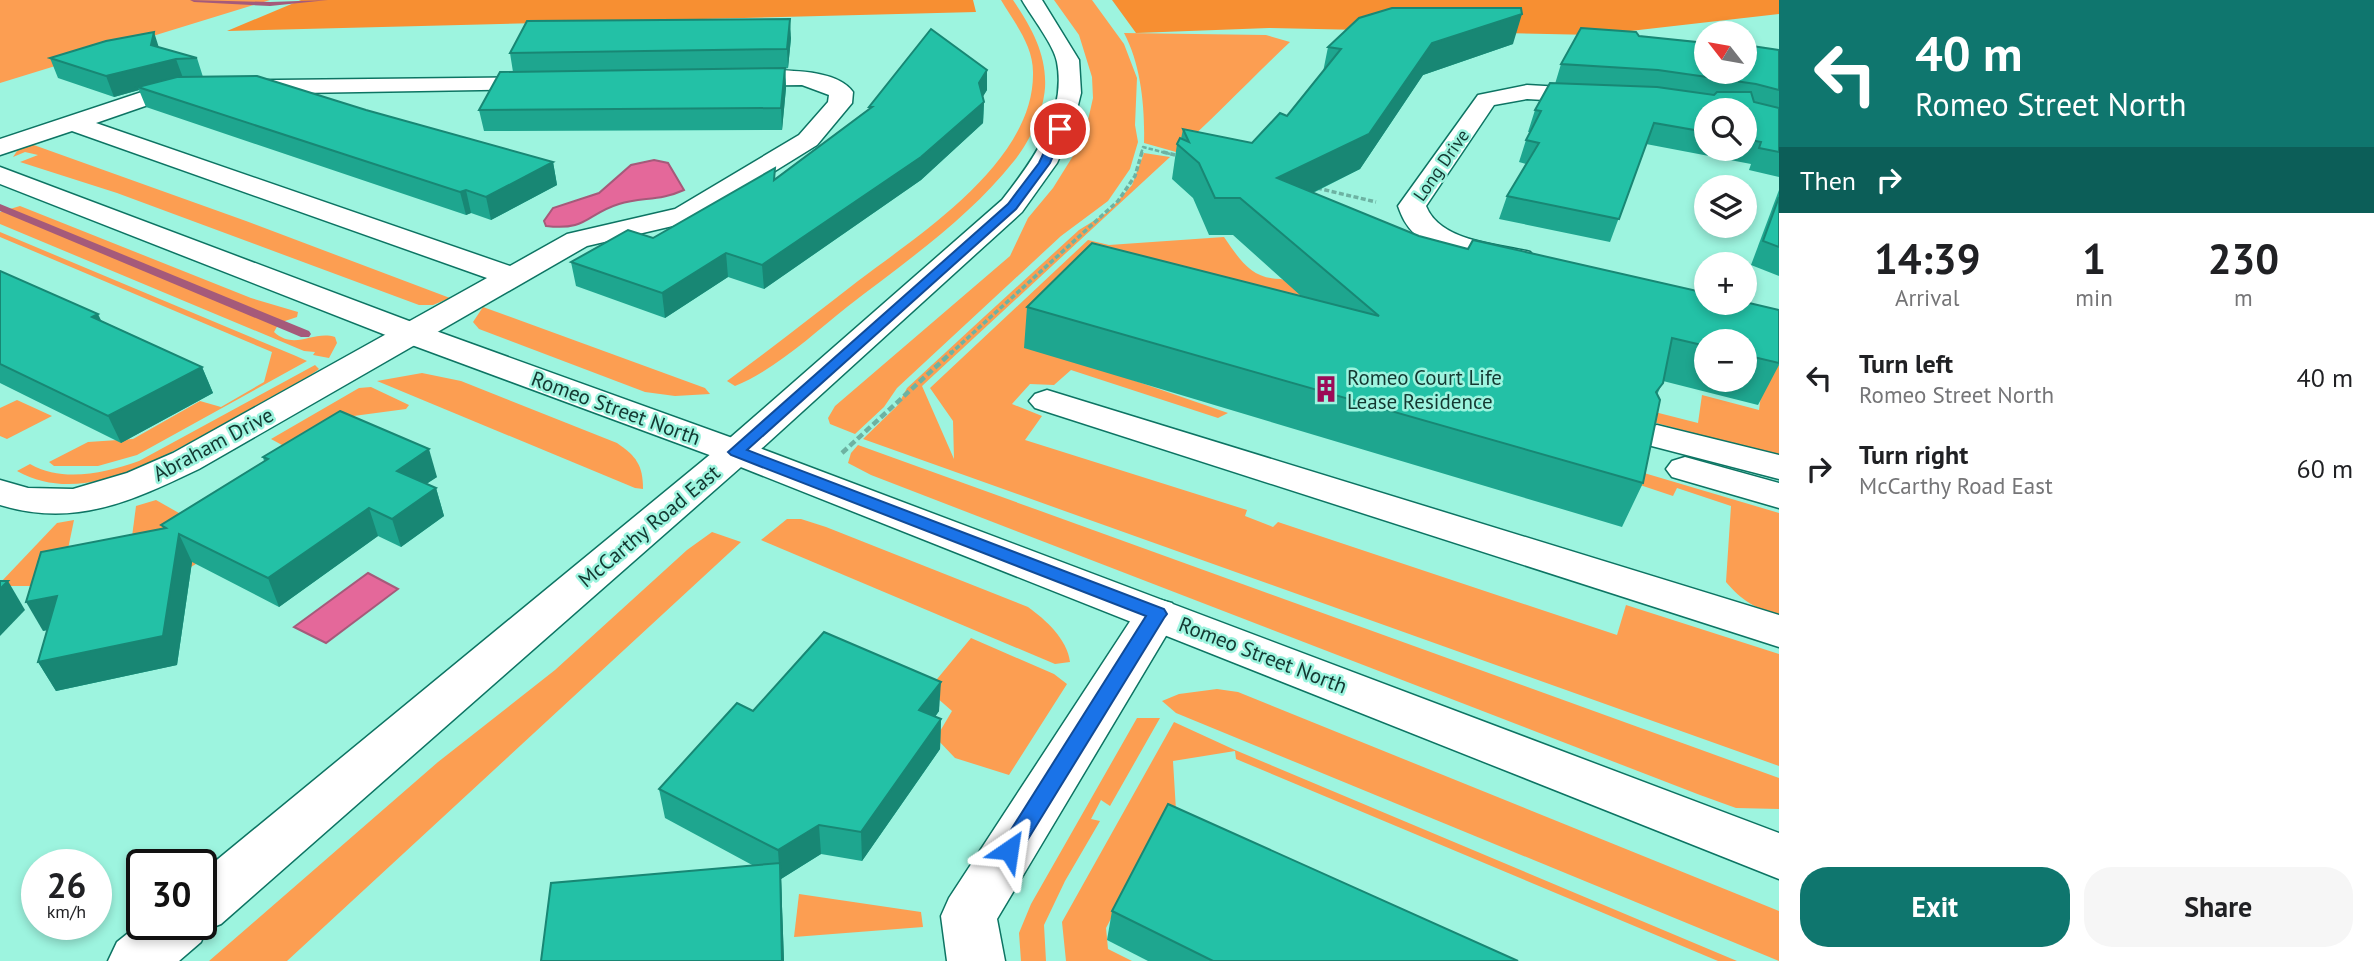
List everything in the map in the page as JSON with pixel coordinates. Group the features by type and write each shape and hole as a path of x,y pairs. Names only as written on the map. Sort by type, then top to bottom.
{"street":[{"name":"McCarthy Road East","path":"217,893 736,452 1002,216 1044,163 1060,129 1069,93 1068,60 1032,0"},
{"name":"Abraham Drive","path":"0,492 35,503 71,504 125,490 186,461 577,240 684,215 807,140 840,103 841,92 815,81 793,78 714,79"},
{"path":"0,147 175,88 565,82"},
{"name":"Long Drive","path":"1548,264 1449,241 1419,224 1414,218 1412,206 1486,100 1499,94 1518,92 1623,97"},
{"path":"74,123 513,276"},
{"name":"Romeo Street North","path":"0,175 413,334 736,452 1779,856"},
{"path":"1047,401 1779,631"},
{"path":"1779,467 1665,451 1779,496"},
{"path":"976,961 969,916 1157,614"},
{"path":"137,961 162,940"}],"path":[{"path":"811,481 1118,201 1135,176 1143,147 1181,156"},
{"path":"1311,187 1375,202 1412,206"}],"shaded area":[{"path":"0,0 270,0 0,83"},
{"path":"301,0 973,0 976,12 227,31"},
{"path":"1001,0 1013,0 1026,20 1041,52 1045,76 1039,117 1020,153 996,182 956,221 793,351 735,386 727,381 941,218 995,165 1015,136 1029,105 1033,72 1026,43"},
{"path":"1054,0 1092,0 1124,44 1137,78 1135,125 1138,142 1130,169 1108,201 1061,236 897,388 884,407 855,434 830,424 828,418 835,406 1010,256 1028,218 1053,188 1078,148 1086,129 1093,98 1092,77 1079,35"},
{"path":"1112,0 1779,0 1779,14 1694,21 1694,24 1595,35 1269,28 1136,33"},
{"path":"1124,33 1266,35 1290,42 1176,152 1144,143 1141,86"},
{"path":"31,144 450,298 433,305 419,305 117,193 20,162 38,155 25,152 13,157 17,151"},
{"path":"1144,153 1170,157 922,386 954,459 953,421 930,388 1088,240 1109,245 1224,237 1247,267 1262,276 1281,279 1643,409 1698,423 1702,395 1759,410 1766,357 1779,343 1779,456 1355,342 1049,351 1228,413 1218,418 1071,370 1054,385 1030,384 1012,404 1042,416 1025,440 1247,510 1245,516 1273,527 1278,522 1617,635 1626,605 1779,654 1779,766 863,439 898,405 907,388 1079,230 1108,212 1132,185"},
{"path":"654,160 668,163 684,190 667,196 619,204 579,224 546,226 544,221 553,208 599,193 631,165"},
{"path":"20,206 251,298 298,312 297,317 279,323 274,332 282,337 297,340 327,336 335,337 337,343 329,358 313,355 315,352 304,351 0,224 0,212"},
{"path":"0,232 307,361 137,455 98,466 54,466 49,462 88,442 133,439 200,401 221,407 264,382 272,352 0,237"},
{"path":"483,307 705,388 710,394 675,396 645,392 479,329 473,322"},
{"path":"315,365 319,369 309,376 207,433 163,457 115,476 65,484 41,481 17,471 30,464 56,473 84,474 139,461"},
{"path":"422,373 461,381 617,443 637,462 642,474 643,489 377,381"},
{"path":"371,387 409,405 406,409 331,419 304,457 271,439 359,388"},
{"path":"17,400 52,416 7,439 0,436 0,408"},
{"path":"858,445 1779,778 1779,809 1736,808 1700,795 871,475 848,463 851,453"},
{"path":"1634,470 1779,513 1779,615 1750,603 1726,582 1731,506 1677,488 1673,496 1634,483"},
{"path":"156,500 232,543 160,585 129,560 136,506"},
{"path":"787,519 801,519 826,527 1028,607 1060,638 1070,662 1055,664 761,540"},
{"path":"74,520 62,578 36,586 3,586 0,583 57,523"},
{"path":"712,532 741,542 287,961 209,961 438,762 555,670 687,550"},
{"path":"368,573 398,589 326,643 294,627"},
{"path":"971,638 1054,674 1067,684 1009,775 955,758 936,738 952,711 928,690"},
{"path":"1217,689 1238,692 1779,911 1779,961 1176,713 1162,701 1179,694"},
{"path":"1137,718 1160,718 1110,806 1101,800 1091,819 1100,821 1065,881 1044,925 1046,961 1021,961 1019,933 1031,904"},
{"path":"1174,722 1737,961 1718,961 1236,759 1235,751 1173,761 1177,827 1160,826 1106,928 1108,949 1132,961 1066,961 1062,922"},
{"path":"799,894 921,912 923,927 794,937"}],"building":[{"path":"1392,8 1521,8 1522,14 1432,43 1369,134 1277,178 1419,236 1468,249 1473,240 1694,290 1694,315 1757,315 1757,305 1779,310 1779,363 1757,358 1757,329 1694,329 1694,343 1672,338 1663,383 1656,392 1660,400 1643,483 1027,307 1092,243 1379,316 1240,198 1215,198 1199,163 1177,144 1180,138 1189,142 1183,129 1252,143 1280,113 1287,116 1341,49 1328,47 1359,18"},
{"path":"790,19 787,49 510,53 527,21"},
{"path":"1581,28 1636,32 1639,36 1694,42 1694,75 1658,70 1561,64"},
{"path":"931,29 987,70 979,83 984,102 921,157 762,265 726,253 662,293 571,262 628,230 653,238 775,168 774,180 872,107 869,107"},
{"path":"154,32 151,45 197,58 176,59 106,76 50,58 106,41"},
{"path":"1757,47 1779,50 1779,90 1756,84"},
{"path":"785,68 781,108 479,110 500,72"},
{"path":"257,76 366,110 553,162 486,197 466,190 460,192 138,87 177,77"},
{"path":"1550,83 1657,87 1714,95 1717,92 1751,92 1753,98 1694,98 1694,130 1654,123 1619,219 1507,196 1539,143 1526,140 1541,111 1535,110"},
{"path":"1757,103 1779,108 1779,152 1759,148 1761,142 1757,141"},
{"path":"1779,197 1779,247 1763,241"},
{"path":"0,271 98,314 92,317 202,367 108,416 0,364"},
{"path":"340,411 429,449 397,471 436,488 392,519 369,508 268,578 179,534 163,636 38,662 57,596 26,602 41,552 166,528 161,525 268,459 263,457"},
{"path":"0,581 8,581 0,589"},
{"path":"824,632 941,682 919,710 941,719 861,832 819,825 778,850 659,789 737,703 753,711"},
{"path":"1168,804 1518,961 1213,961 1112,911"},
{"path":"780,863 782,961 541,961 551,883"}],"waterway":[{"path":"194,0 270,4 324,0"},
{"path":"0,207 305,334"}],"place":[{"name":"Romeo Court Life Lease Residence","path":"1326,389"}],"route":[{"path":"1009,850 1157,614 736,452 1012,206 1044,163 1060,129"}]}
